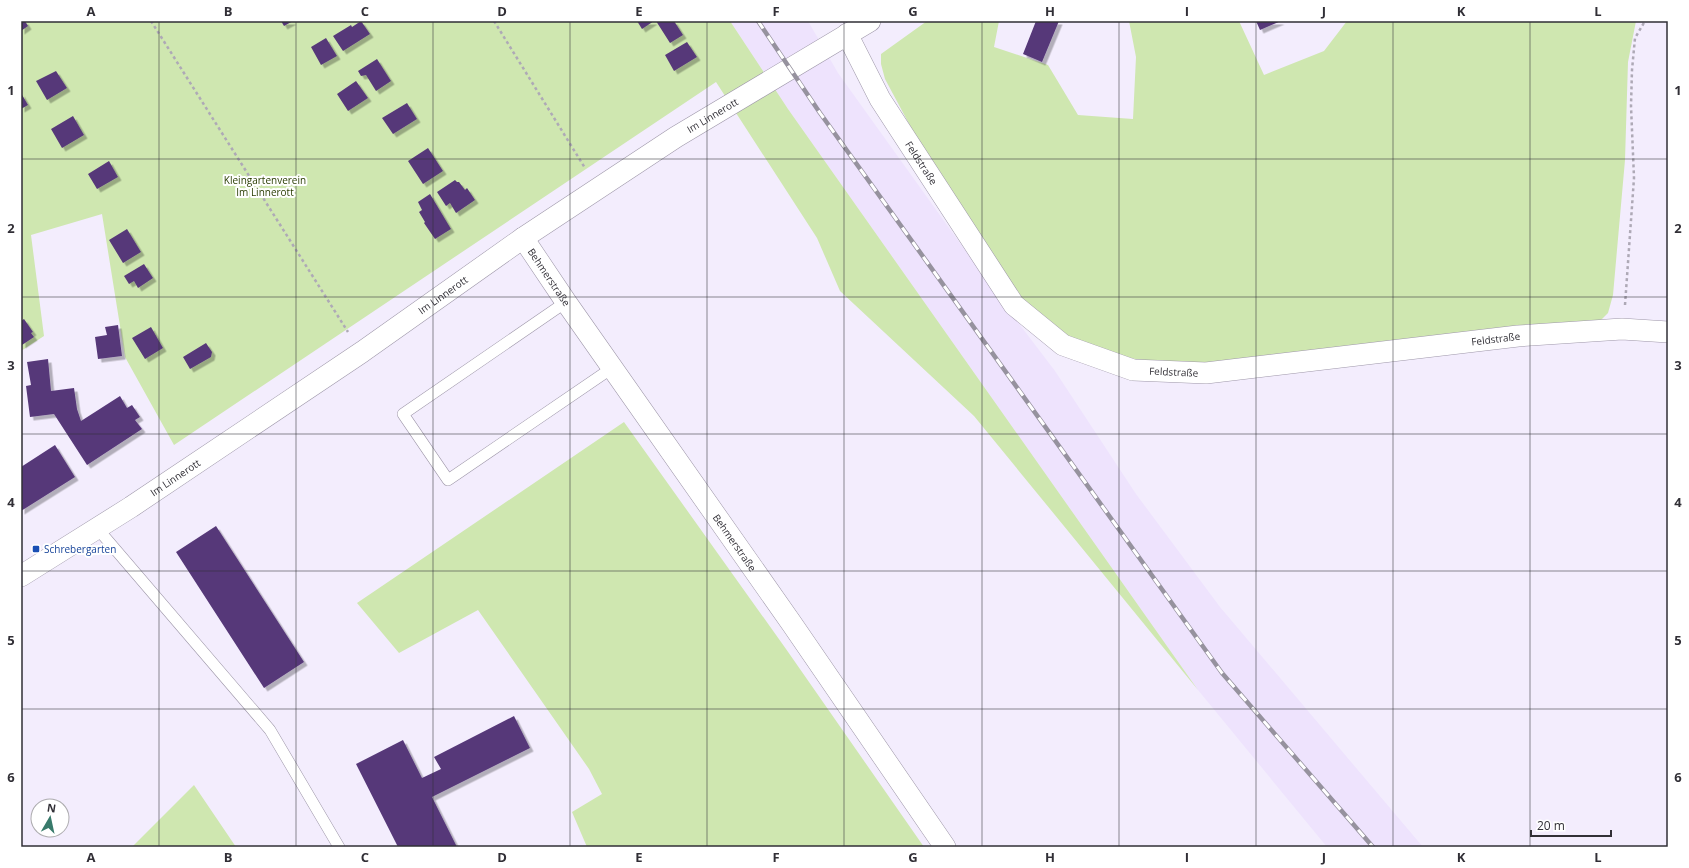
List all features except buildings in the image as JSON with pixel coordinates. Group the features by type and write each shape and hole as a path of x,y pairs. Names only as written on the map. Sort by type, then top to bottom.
{"street":[{"name":"Im Linnerott","path":"21,576 97,528 362,352 523,238 676,137 870,21"},
{"name":"Feldstraße","path":"847,34 880,99 1014,305 1063,345 1133,370 1206,373 1518,336 1622,328 1668,332"},
{"name":"Behmerstraße","path":"523,238 945,847"}],"lane":[{"path":"566,302 403,414 448,480 612,368"},
{"path":"97,528 270,730 340,847"}],"path":[{"path":"151,21 362,352"},
{"path":"494,21 598,188"},
{"path":"1622,328 1627,290 1634,178 1631,106 1632,70 1635,38 1645,21"}],"shaded area":[{"path":"730,21 808,21 838,73 995,292 1055,371 1136,494 1220,607 1423,847 1327,847 1198,690 788,109"}],"green space":[{"name":"Kleingartenverein Im Linnerott","path":"21,21 730,21 788,109 1198,690 974,416 840,291 817,238 716,82 174,445 125,357 102,214 31,235 44,336 21,351"},
{"path":"927,21 999,21 994,47 1048,65 1078,115 1133,119 1136,57 1129,21 1239,21 1264,75 1324,51 1347,21 1636,21 1628,62 1625,160 1613,295 1608,313 1600,321 1196,366 1149,362 1117,355 1065,336 1041,317 1013,289 930,163 885,79 881,64 881,54"},
{"path":"624,422 786,649 924,847 587,847 572,812 602,794 589,769 478,610 399,653 357,603"},
{"path":"194,785 236,847 132,847"}],"railway":[{"path":"758,21 820,113 1222,673 1373,847"}],"place":[{"name":"Schrebergarten","path":"36,549"}]}
